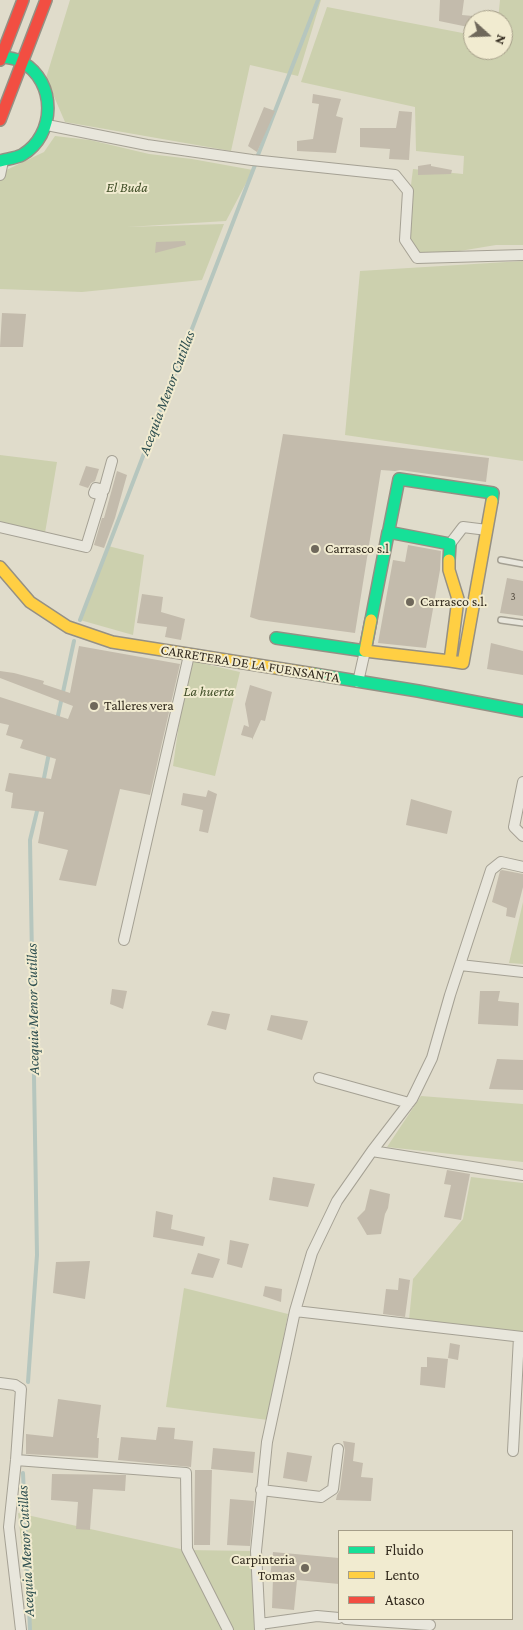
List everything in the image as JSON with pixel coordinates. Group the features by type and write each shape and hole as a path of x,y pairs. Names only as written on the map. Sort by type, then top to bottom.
{"street":[{"path":"0,175 2,161 18,158 30,150 40,139 47,125 50,112 49,98 44,85 34,71 22,62 10,57 0,57 23,0"},
{"path":"0,120 46,0"},
{"path":"47,125 147,145 252,160 394,175 408,191 405,240 417,258 523,255"},
{"path":"0,527 86,547 102,495 94,493 96,488 104,490 112,461"},
{"path":"276,638 365,651 463,663 493,493 399,479 365,651 358,682"},
{"path":"450,661 458,599 449,570 450,544 463,527 486,530"},
{"path":"365,651 388,532 450,544"},
{"name":"CARRETERA DE LA FUENSANTA","path":"0,567 30,602 68,627 112,642 418,691 523,711"},
{"path":"124,940 189,655"},
{"path":"523,782 514,827 523,836"},
{"path":"338,1618 317,1616 260,1627 256,1550 261,1490 267,1442 295,1311 312,1253 337,1201 409,1103 432,1058 491,870 502,862 523,867"},
{"path":"460,965 523,972"},
{"path":"319,1078 409,1103"},
{"path":"372,1151 523,1175"},
{"path":"295,1311 521,1337 513,1451"},
{"path":"0,1383 15,1385 21,1389 9,1527 22,1630"},
{"path":"261,1490 321,1497 333,1489 338,1449"},
{"path":"16,1460 186,1473 187,1549 228,1630"},
{"path":"360,1620 430,1625"}],"lane":[{"path":"501,560 523,564"},
{"path":"501,620 523,623"}],"green space":[{"path":"70,0 321,0 298,76 250,65 231,151 65,122 46,78"},
{"path":"500,0 523,0 523,245 496,245 417,258 405,233 413,169 463,174 464,156 416,151 415,107 301,82 327,7 463,33 463,60 513,60 513,10 499,10"},
{"name":"El Buda","path":"55,136 90,140 149,154 192,159 253,170 226,221 127,227 224,224 202,280 82,292 0,289 0,173 44,152"},
{"path":"523,261 523,461 345,435 360,271"},
{"path":"0,455 57,462 45,533 0,526"},
{"path":"108,546 144,555 133,635 80,620"},
{"name":"La huerta","path":"188,660 240,672 215,776 173,766"},
{"path":"523,902 523,964 509,963"},
{"path":"421,1096 523,1104 523,1162 387,1147"},
{"path":"471,1177 523,1183 523,1333 409,1320 413,1279 463,1219"},
{"path":"184,1288 288,1314 268,1420 166,1407"},
{"path":"18,1513 185,1550 252,1551 255,1630 31,1630"}],"building":[{"path":"440,0 464,0 463,26 439,21"},
{"path":"313,94 341,99 336,116 343,118 336,153 297,151 297,141 313,139 319,104 312,103"},
{"path":"264,107 275,111 257,152 248,146"},
{"path":"399,111 412,112 409,160 389,159 390,149 360,147 360,128 396,128"},
{"path":"431,164 431,166 452,170 451,174 418,175 418,166"},
{"path":"185,241 186,245 155,253 156,242"},
{"path":"2,313 26,314 23,347 0,347"},
{"name":"Carrasco s.l","path":"283,434 489,458 486,482 400,470 381,470 355,633 259,620 250,617"},
{"path":"86,466 99,469 95,481 88,488 79,485"},
{"path":"117,471 127,475 104,548 94,545 102,518 104,518"},
{"name":"Carrasco s.l.","path":"408,545 441,551 440,570 426,648 378,643 393,560 405,562"},
{"path":"507,578 523,581 523,616 500,613"},
{"path":"142,594 163,597 161,612 185,619 181,640 165,637 167,627 137,623"},
{"path":"491,643 523,651 523,675 487,669"},
{"path":"79,646 180,664 150,795 120,789 96,886 59,880 68,850 38,843 44,812 11,808 13,793 5,791 9,773 51,779 56,759 20,748 23,740 6,735 9,725 0,723 0,697 68,719 73,706 0,678 0,671 44,681 43,684 70,693"},
{"path":"250,685 272,692 265,721 261,720 252,740 252,738 241,735 244,725 249,727 245,704"},
{"path":"208,790 217,794 208,833 199,831 203,810 181,805 183,793 206,797"},
{"path":"411,799 452,811 447,834 406,825"},
{"path":"500,871 523,874 523,887 515,918 506,916 507,908 492,902"},
{"path":"112,989 127,991 123,1009 110,1004"},
{"path":"480,991 500,991 498,1001 519,1003 518,1026 478,1024"},
{"path":"212,1011 230,1014 226,1030 207,1025"},
{"path":"271,1015 308,1021 302,1040 267,1030"},
{"path":"497,1059 523,1060 523,1090 489,1089"},
{"path":"447,1170 470,1174 461,1220 444,1217 451,1185 444,1184"},
{"path":"273,1177 315,1184 308,1207 269,1200"},
{"path":"370,1189 390,1194 381,1234 367,1235 357,1218 365,1210"},
{"path":"156,1211 173,1215 171,1229 205,1237 203,1246 153,1237"},
{"path":"230,1240 249,1244 242,1268 227,1264"},
{"path":"198,1253 220,1259 213,1278 191,1274"},
{"path":"90,1261 85,1299 53,1293 56,1262"},
{"path":"399,1278 410,1280 405,1317 383,1314 386,1289 398,1290"},
{"path":"265,1286 282,1289 281,1302 263,1296"},
{"path":"450,1343 460,1345 458,1360 448,1358"},
{"path":"427,1357 448,1359 445,1388 420,1385 421,1367 427,1367"},
{"path":"58,1399 101,1405 97,1438 99,1438 98,1458 26,1454 26,1434 53,1437"},
{"path":"158,1427 175,1428 174,1439 193,1441 191,1467 118,1460 121,1437 156,1440"},
{"path":"343,1441 355,1443 353,1461 363,1463 361,1477 373,1478 371,1501 336,1500 340,1490 345,1450"},
{"path":"213,1448 255,1452 253,1473 211,1469"},
{"path":"287,1452 312,1456 307,1482 283,1478"},
{"path":"195,1470 212,1470 210,1545 194,1545"},
{"path":"52,1474 126,1475 125,1491 93,1489 90,1530 76,1529 78,1502 51,1500"},
{"path":"230,1499 254,1501 250,1546 227,1545"},
{"name":"Carpinteria Tomas","path":"273,1552 338,1558 338,1584 297,1580 294,1610 272,1608 273,1578 270,1578"}],"waterway":[{"name":"Acequia Menor Cutillas","path":"258,155 318,0"},
{"name":"Acequia Menor Cutillas","path":"80,620 255,165"},
{"name":"Acequia Menor Cutillas","path":"57,720 74,641"},
{"name":"Acequia Menor Cutillas","path":"43,783 49,753"},
{"name":"Acequia Menor Cutillas","path":"28,1382 37,1255 30,840 38,807"},
{"name":"Acequia Menor Cutillas","path":"23,1473 30,1630"}],"traffic: fast":[{"path":"0,56 20,61 33,71 42,82 48,108 46,122 41,135 33,146 22,155 0,161"},
{"path":"371,620 399,479 493,493 492,501"},
{"path":"276,638 365,651 388,532 450,544 449,560"},
{"path":"314,674 523,711"}],"traffic: slow":[{"path":"450,661 463,663 492,501"},
{"path":"371,620 365,651 450,661 458,599 449,570 449,560"},
{"path":"0,567 30,602 68,627 112,642 314,674"}],"traffic: jam":[{"path":"0,60 23,0"},
{"path":"0,120 46,0"}],"place":[{"name":"Carrasco s.l","path":"315,549"},
{"name":"Carrasco s.l.","path":"410,602"},
{"name":"Talleres vera","path":"94,706"},
{"name":"Carpinteria Tomas","path":"305,1568"}]}
